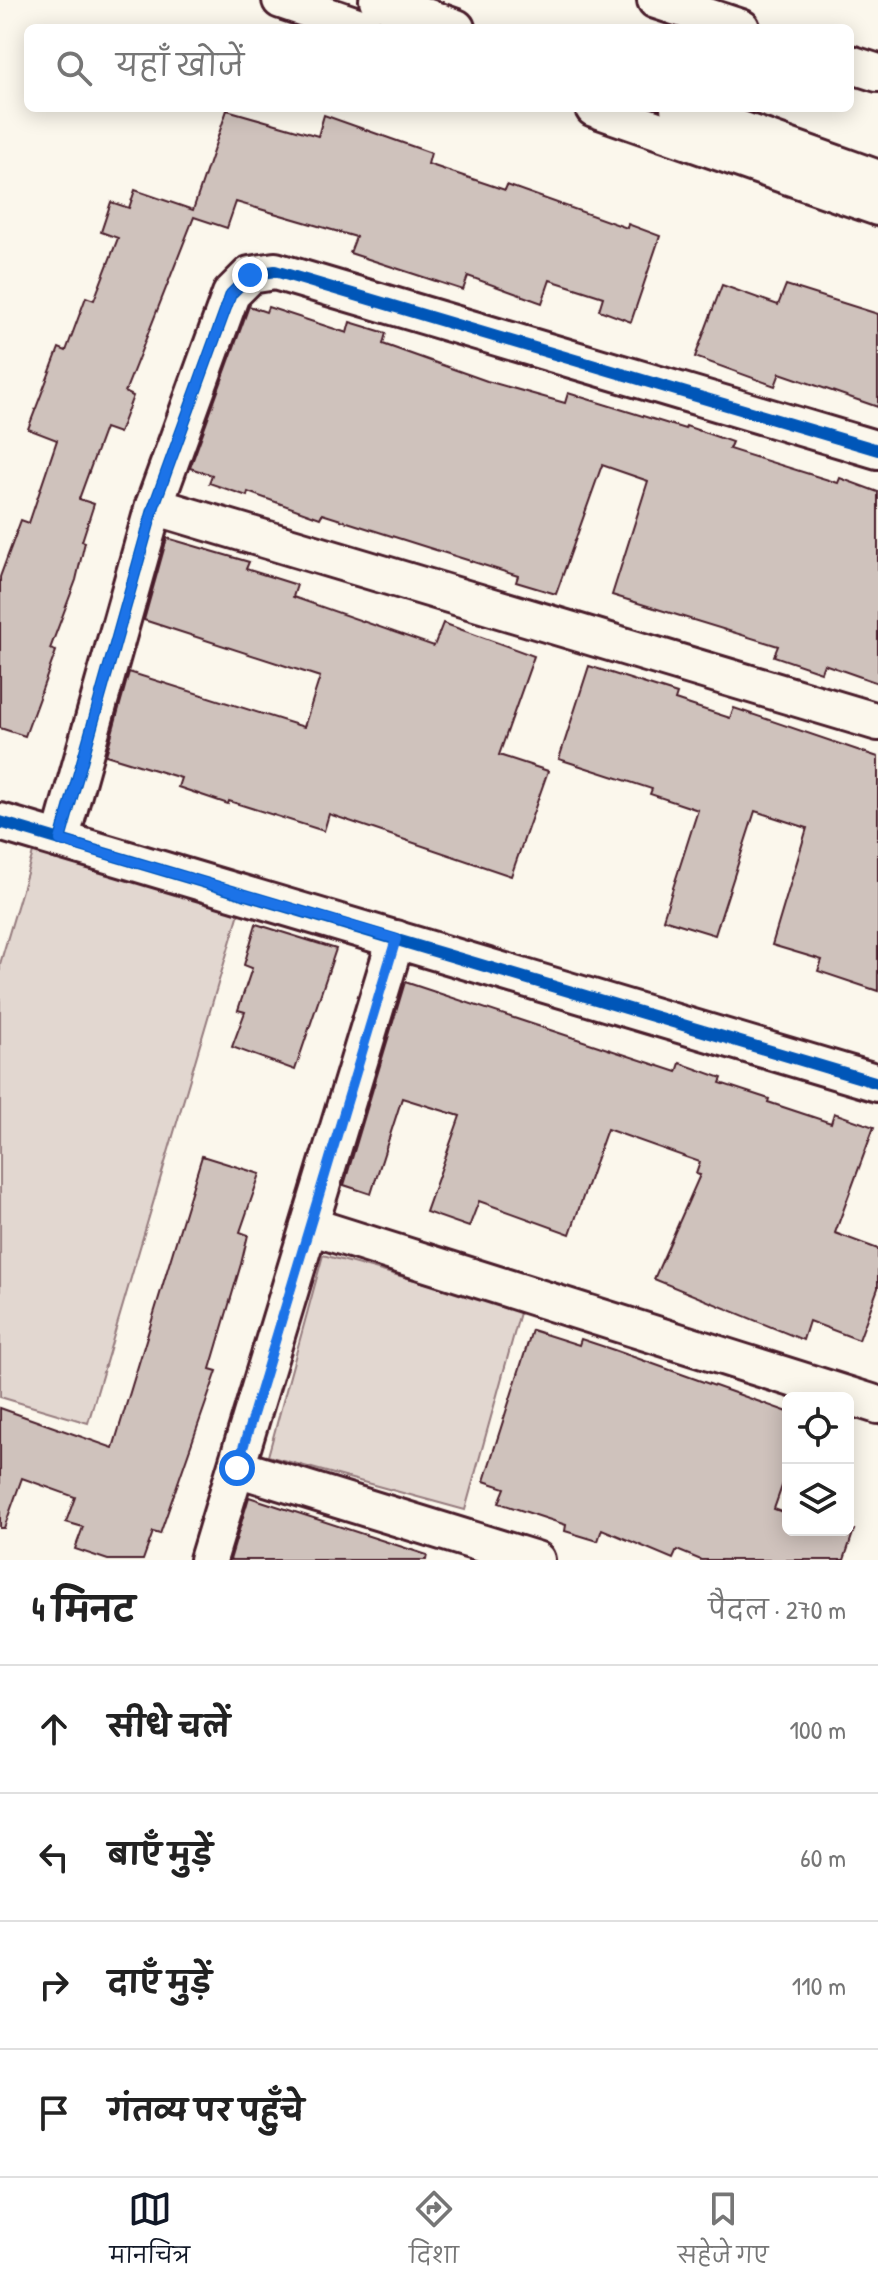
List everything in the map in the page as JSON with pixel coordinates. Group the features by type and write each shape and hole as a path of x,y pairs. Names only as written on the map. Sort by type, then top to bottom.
{"street":[{"path":"281,0 351,24"},
{"path":"378,0 445,24"},
{"path":"656,0 729,24"},
{"path":"854,65 878,73"},
{"path":"605,112 878,207"},
{"path":"690,112 878,179"},
{"path":"60,840 154,506 231,294 250,275 275,271 878,450"},
{"path":"154,506 878,722"},
{"path":"0,822 878,1083"},
{"path":"208,1560 396,939"},
{"path":"310,1226 878,1405"},
{"path":"237,1468 536,1560"}],"shaded area":[{"path":"35,846 241,906 88,1423 0,1397 0,964"},
{"path":"323,1255 521,1309 465,1510 268,1456"}],"building":[{"path":"226,112 318,136 324,115 431,153 428,164 505,190 507,185 627,228 628,224 660,236 631,322 599,310 603,297 550,280 542,303 468,276 463,290 350,253 356,237 236,202 227,228 194,217 125,392 133,396 119,433 105,428 79,499 94,504 82,541 85,542 76,580 50,649 56,651 25,736 0,728 0,577 21,520 29,523 57,440 28,429 59,348 66,351 86,297 94,300 118,238 101,232 111,202 129,208 135,190 193,210"},
{"path":"722,285 778,305 786,285 878,314 878,407 780,373 775,386 695,357"},
{"path":"249,306 266,312 268,307 347,333 350,322 386,333 383,344 487,381 565,403 568,393 685,429 686,426 732,442 729,449 838,483 840,478 878,492 878,683 824,664 821,672 774,656 778,646 612,595 648,481 602,465 556,594 516,582 518,576 322,514 320,518 248,492 247,496 209,483 212,475 190,468"},
{"path":"167,538 249,562 246,569 297,585 293,597 434,646 443,623 534,656 499,755 548,771 511,876 329,814 324,831 229,801 228,804 178,787 181,778 106,755 129,672 304,727 320,677 144,620"},
{"path":"589,666 677,694 675,700 730,718 734,708 878,757 878,991 818,971 822,960 772,945 807,828 755,811 715,935 663,919 698,810 650,794 652,789 559,759"},
{"path":"256,924 336,949 295,1070 232,1047 245,1012 238,1010 252,968 244,965"},
{"path":"405,982 677,1072 680,1063 722,1078 720,1083 831,1123 834,1113 874,1127 835,1233 878,1249 878,1288 859,1340 809,1321 803,1340 654,1279 700,1175 696,1174 700,1162 607,1129 570,1234 479,1201 469,1227 426,1212 460,1116 402,1098 371,1194 344,1185"},
{"path":"202,1156 260,1174 240,1232 248,1235 210,1369 217,1371 160,1534 153,1532 143,1560 108,1560 75,1549 83,1527 66,1522 75,1497 22,1478 4,1528 0,1528 0,1408 113,1448"},
{"path":"532,1330 579,1345 581,1339 782,1410 782,1486 774,1509 782,1512 782,1536 852,1536 844,1560 701,1560 677,1550 673,1559 602,1529 598,1541 565,1531 566,1525 499,1503 505,1488 484,1481"},
{"path":"249,1497 427,1555 426,1560 230,1560"}],"cycle path":[{"path":"60,840 154,506 231,294 250,275 275,271 878,450"},
{"path":"0,822 878,1083"}],"route":[{"path":"237,1468 396,939 60,840 154,506 231,294 250,275"}]}
